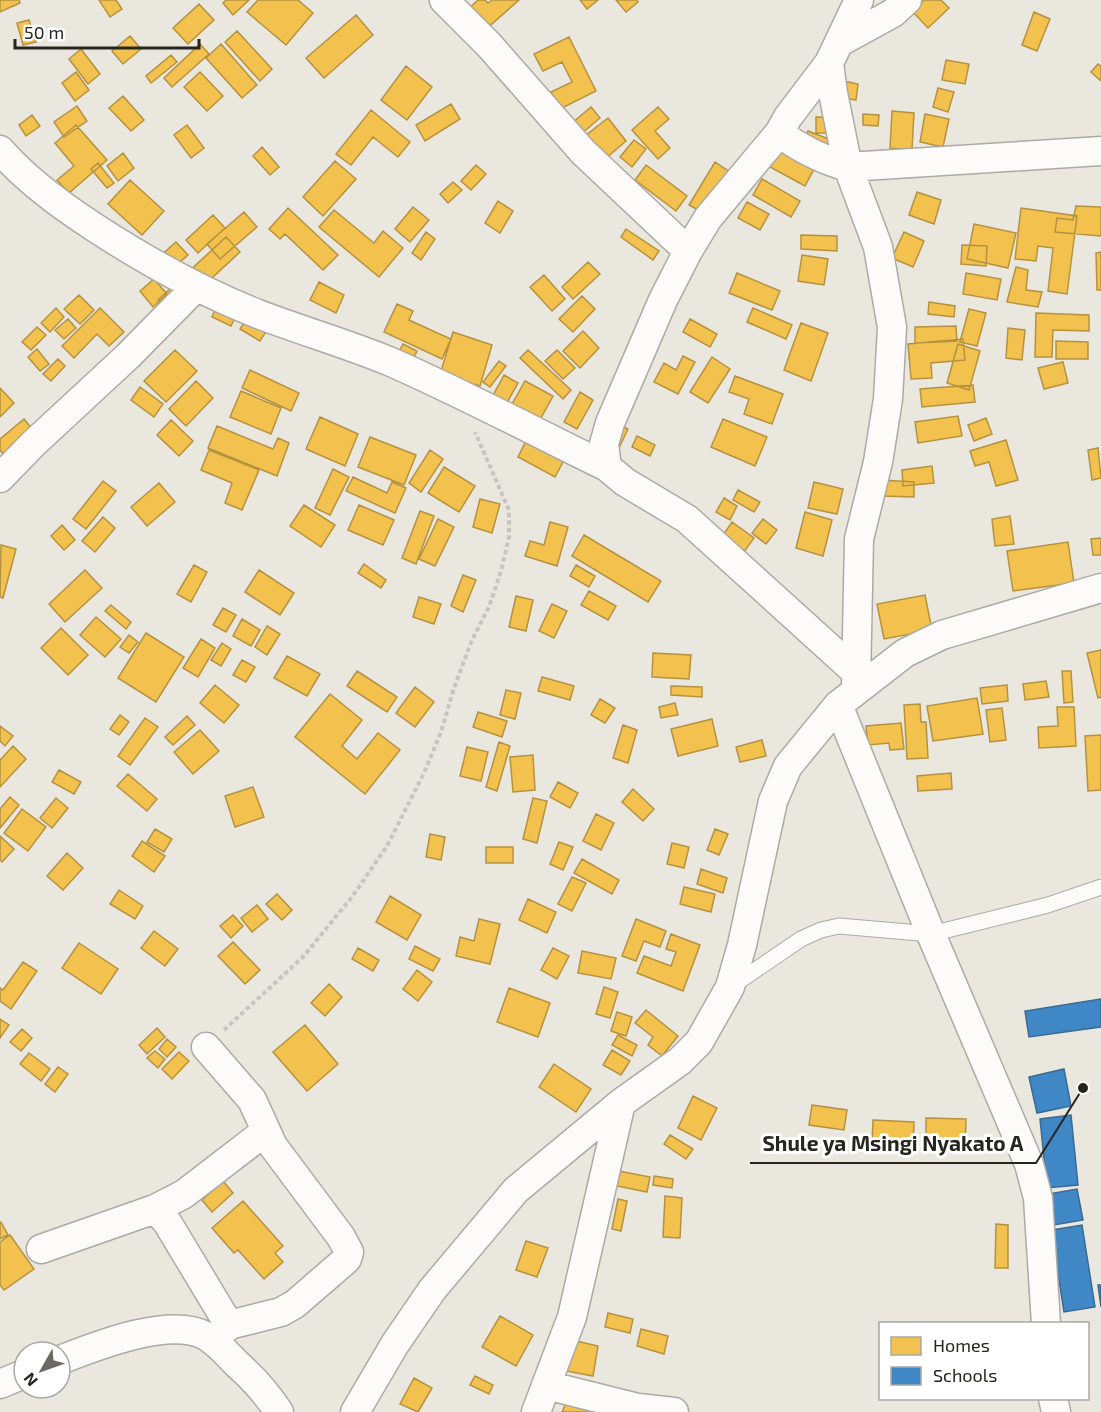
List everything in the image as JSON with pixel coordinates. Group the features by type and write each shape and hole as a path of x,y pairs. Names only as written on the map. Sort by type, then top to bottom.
{"street":[{"path":"444,0 489,45 584,152 688,251"},
{"path":"608,467 604,444 610,423 663,300 688,251 708,218 779,134 788,117 835,53 859,0"},
{"path":"835,53 893,13 907,0"},
{"path":"835,53 833,93 848,167 878,247 892,327 888,399 878,462 859,539 850,689 931,934 1029,1164 1038,1198 1046,1322"},
{"path":"779,134 827,162 848,167 1101,151"},
{"path":"0,150 34,184 69,211 121,245 196,287 259,314 390,362 608,467 625,482 687,519 850,689"},
{"path":"0,478 40,437 128,356 196,287"},
{"path":"355,1412 395,1344 432,1290 516,1190 621,1103 680,1061 699,1042 730,987 742,945 773,801 788,766 850,689 905,653 942,635 1101,588"},
{"path":"72,1356 115,1340 174,1329 205,1335 221,1333 281,1312 308,1294 349,1256 341,1237 273,1146 252,1100 206,1047"},
{"path":"536,1412 572,1317 621,1103"},
{"path":"41,1250 155,1209 184,1194 266,1131"},
{"path":"155,1209 167,1222 221,1333 279,1412"},
{"path":"546,1385 638,1408 674,1412"}],"lane":[{"path":"730,987 801,939 820,930 839,926 931,934 1048,904 1101,887"}],"path":[{"path":"206,1047 303,957 352,897 387,846 424,772 441,732 457,678 472,640 489,608 509,537 509,510 481,442 453,392"}],"building: Homes":[{"path":"0,0 19,0 20,3 0,12"},
{"path":"99,0 116,0 122,9 110,17"},
{"path":"226,0 249,0 233,15 223,3"},
{"path":"258,0 298,0 313,13 286,45 247,12"},
{"path":"478,0 485,0 488,3 492,0 519,0 484,31 466,11"},
{"path":"580,0 598,0 587,9"},
{"path":"616,0 637,0 638,2 626,12"},
{"path":"924,0 941,0 949,8 928,28 912,11"},
{"path":"199,4 214,20 188,44 173,28"},
{"path":"1034,12 1050,19 1037,51 1022,45"},
{"path":"356,15 373,35 324,78 306,58"},
{"path":"29,20 36,42 23,45 17,23"},
{"path":"237,31 272,69 260,81 225,42"},
{"path":"130,36 141,49 123,64 112,51"},
{"path":"569,37 596,91 560,109 551,92 572,82 562,62 543,71 534,54"},
{"path":"200,44 209,54 172,87 164,78"},
{"path":"221,44 257,85 242,98 206,58"},
{"path":"81,49 100,74 88,84 69,59"},
{"path":"171,55 177,62 151,83 146,76"},
{"path":"946,60 969,64 965,84 942,80"},
{"path":"1098,64 1101,66 1101,81 1091,72"},
{"path":"406,66 432,87 407,120 381,100"},
{"path":"76,72 89,90 75,101 62,83"},
{"path":"200,72 223,96 207,111 184,87"},
{"path":"844,81 858,84 856,100 841,98"},
{"path":"938,88 954,92 948,112 933,107"},
{"path":"123,96 144,120 131,131 109,108"},
{"path":"451,104 460,119 425,141 416,125"},
{"path":"77,106 87,121 64,137 54,122"},
{"path":"591,107 600,118 575,139 566,128"},
{"path":"658,107 669,119 655,131 670,148 658,159 632,130"},
{"path":"371,110 410,142 398,157 373,137 351,165 336,154"},
{"path":"892,111 914,113 912,150 890,148"},
{"path":"863,114 879,115 878,126 863,125"},
{"path":"925,114 949,119 943,147 920,142"},
{"path":"32,115 40,126 26,136 19,125"},
{"path":"816,117 836,118 836,133 816,133"},
{"path":"608,118 626,141 604,160 585,136"},
{"path":"76,125 107,160 69,193 57,180 74,166 55,143"},
{"path":"187,125 204,148 191,158 174,135"},
{"path":"808,131 839,143 835,156 804,144"},
{"path":"634,140 646,149 632,167 620,157"},
{"path":"262,147 279,167 270,175 253,156"},
{"path":"779,150 814,169 805,186 770,167"},
{"path":"123,153 134,168 118,181 107,166"},
{"path":"335,161 356,179 323,216 303,197"},
{"path":"715,162 730,172 705,214 689,205"},
{"path":"98,163 114,183 107,188 91,169"},
{"path":"476,165 486,174 471,190 461,181"},
{"path":"646,165 687,196 676,211 635,180"},
{"path":"762,179 800,201 791,217 753,195"},
{"path":"130,180 164,211 142,235 108,204"},
{"path":"453,182 462,190 448,203 440,194"},
{"path":"917,192 941,200 934,224 909,215"},
{"path":"498,201 513,211 500,233 485,223"},
{"path":"747,202 769,214 760,230 738,218"},
{"path":"1076,206 1101,207 1101,236 1055,232 1057,218 1073,220"},
{"path":"413,207 429,220 410,242 395,229"},
{"path":"288,208 338,255 323,270 285,234 280,239 269,229"},
{"path":"1021,208 1077,216 1067,294 1048,291 1053,248 1038,246 1036,261 1015,259"},
{"path":"334,210 374,243 383,231 403,248 379,277 319,227"},
{"path":"244,212 257,227 220,259 207,244"},
{"path":"213,215 225,228 198,253 186,240"},
{"path":"974,224 1016,233 1008,268 967,259"},
{"path":"626,229 659,251 653,260 621,237"},
{"path":"426,232 435,239 421,260 412,253"},
{"path":"904,232 924,241 913,267 892,258"},
{"path":"801,235 837,236 837,251 801,249"},
{"path":"226,237 240,252 172,315 158,300"},
{"path":"176,242 188,255 171,270 159,257"},
{"path":"962,245 987,246 986,266 961,264"},
{"path":"1101,252 1101,290 1097,290 1096,253"},
{"path":"802,255 828,259 824,285 798,281"},
{"path":"588,262 600,274 573,299 562,287"},
{"path":"1016,267 1028,270 1026,290 1042,292 1038,307 1007,302"},
{"path":"737,273 780,291 772,310 729,293"},
{"path":"966,273 1001,279 997,300 963,294"},
{"path":"544,275 565,299 552,311 530,287"},
{"path":"154,279 167,294 153,307 140,291"},
{"path":"319,282 344,295 336,313 310,300"},
{"path":"79,295 94,310 80,324 64,309"},
{"path":"582,296 595,309 573,332 559,319"},
{"path":"929,302 955,306 954,317 928,314"},
{"path":"218,303 237,313 231,326 212,317"},
{"path":"397,304 413,311 409,320 451,339 442,359 384,332"},
{"path":"56,308 64,317 50,332 41,323"},
{"path":"100,308 124,332 109,346 97,334 74,358 62,346"},
{"path":"753,308 792,325 786,339 747,322"},
{"path":"969,309 986,313 977,346 960,342"},
{"path":"1036,313 1089,315 1089,331 1053,330 1052,357 1035,357"},
{"path":"249,315 269,327 260,341 240,329"},
{"path":"68,319 76,328 64,339 55,330"},
{"path":"690,319 717,334 710,347 683,332"},
{"path":"801,323 828,333 811,381 784,370"},
{"path":"956,326 957,341 915,343 915,327"},
{"path":"37,327 46,335 31,350 22,342"},
{"path":"1008,328 1025,330 1022,360 1006,358"},
{"path":"583,331 599,348 580,368 563,351"},
{"path":"453,332 492,345 480,386 440,374"},
{"path":"963,339 965,360 931,363 932,378 911,379 908,344"},
{"path":"1056,341 1088,342 1088,359 1056,359"},
{"path":"403,344 417,351 402,382 387,374"},
{"path":"958,344 980,351 969,390 947,383"},
{"path":"37,349 49,364 40,371 28,357"},
{"path":"175,350 197,371 166,402 144,381"},
{"path":"528,350 571,390 563,399 520,358"},
{"path":"557,350 575,368 563,379 545,361"},
{"path":"683,356 695,362 678,394 654,382 664,363 676,370"},
{"path":"712,357 730,369 708,403 690,392"},
{"path":"58,359 65,366 51,381 43,374"},
{"path":"499,361 506,366 490,387 483,382"},
{"path":"1063,362 1068,383 1044,389 1038,368"},
{"path":"250,370 299,393 291,411 242,388"},
{"path":"504,375 518,383 504,408 490,401"},
{"path":"735,376 783,394 772,424 744,414 749,399 729,392"},
{"path":"196,381 213,398 186,426 169,409"},
{"path":"525,381 553,396 536,427 508,411"},
{"path":"973,385 975,402 922,407 920,389"},
{"path":"140,387 163,404 154,417 131,400"},
{"path":"0,388 14,403 0,417"},
{"path":"241,391 281,408 271,434 230,417"},
{"path":"580,392 593,400 577,429 564,422"},
{"path":"958,416 962,436 918,443 915,422"},
{"path":"320,417 358,434 345,466 306,449"},
{"path":"986,418 992,434 974,441 968,425"},
{"path":"24,419 47,447 18,471 0,450 0,439"},
{"path":"723,419 767,437 755,466 711,447"},
{"path":"171,420 193,441 179,456 157,435"},
{"path":"217,426 273,449 278,438 289,443 277,476 208,448"},
{"path":"621,426 628,429 618,450"},
{"path":"637,436 655,445 650,456 632,447"},
{"path":"370,437 416,455 404,485 358,467"},
{"path":"527,439 564,460 555,477 518,457"},
{"path":"1006,440 1018,480 996,486 989,462 975,466 970,451"},
{"path":"1098,448 1101,478 1092,480 1088,450"},
{"path":"209,450 259,470 242,510 225,503 232,483 201,470"},
{"path":"430,450 443,459 421,492 409,483"},
{"path":"932,466 934,483 903,486 902,470"},
{"path":"444,467 475,486 459,512 428,493"},
{"path":"333,469 349,477 330,515 315,508"},
{"path":"353,477 387,493 392,482 406,488 395,513 346,491"},
{"path":"881,480 914,482 914,497 881,496"},
{"path":"103,481 116,491 86,529 73,519"},
{"path":"814,482 843,489 837,514 808,508"},
{"path":"159,483 175,502 147,526 131,507"},
{"path":"738,490 760,502 754,512 733,500"},
{"path":"724,498 737,506 730,520 716,512"},
{"path":"480,499 500,504 492,533 473,527"},
{"path":"304,505 335,525 321,547 290,526"},
{"path":"359,505 394,520 383,545 348,530"},
{"path":"420,511 434,516 416,564 402,558"},
{"path":"805,512 832,520 823,556 796,548"},
{"path":"1010,516 1014,544 995,546 992,519"},
{"path":"103,517 115,528 95,552 82,541"},
{"path":"438,519 454,527 435,566 419,559"},
{"path":"763,519 777,530 766,544 752,533"},
{"path":"550,522 568,527 557,566 525,556 530,541 544,545"},
{"path":"732,522 754,538 741,556 719,541"},
{"path":"62,525 75,540 64,550 51,536"},
{"path":"584,535 661,581 648,602 572,556"},
{"path":"1101,538 1101,555 1093,555 1091,539"},
{"path":"1068,542 1074,583 1013,591 1007,551"},
{"path":"1,545 16,549 3,598 0,597"},
{"path":"364,564 386,580 381,588 358,573"},
{"path":"194,565 207,572 191,602 177,594"},
{"path":"576,565 595,576 589,587 570,576"},
{"path":"85,570 102,588 65,622 49,604"},
{"path":"259,570 294,593 280,615 245,592"},
{"path":"463,575 476,580 463,612 451,606"},
{"path":"589,591 616,606 608,620 581,605"},
{"path":"925,595 932,630 884,639 877,604"},
{"path":"516,596 533,600 526,631 509,627"},
{"path":"419,597 441,604 434,624 413,617"},
{"path":"552,604 567,611 554,638 539,631"},
{"path":"111,605 131,622 126,629 105,611"},
{"path":"223,608 236,615 226,632 213,625"},
{"path":"96,617 121,639 105,657 80,635"},
{"path":"242,619 260,630 251,646 233,636"},
{"path":"267,626 280,634 267,655 255,647"},
{"path":"61,628 88,655 68,675 41,648"},
{"path":"146,633 184,657 156,702 118,678"},
{"path":"129,635 138,642 129,653 120,647"},
{"path":"201,639 215,648 198,677 183,668"},
{"path":"222,643 231,649 221,666 211,660"},
{"path":"1101,650 1101,697 1098,698 1087,653"},
{"path":"653,653 691,655 689,679 652,677"},
{"path":"287,656 320,674 307,696 274,678"},
{"path":"242,660 255,667 246,682 233,675"},
{"path":"357,671 397,697 387,712 347,686"},
{"path":"1062,671 1071,671 1073,702 1064,703"},
{"path":"542,677 574,686 570,700 538,691"},
{"path":"1046,681 1049,697 1025,700 1023,684"},
{"path":"215,685 239,705 224,723 200,703"},
{"path":"1007,685 1008,701 982,704 980,688"},
{"path":"671,686 702,687 702,697 671,695"},
{"path":"415,687 434,702 415,727 396,713"},
{"path":"506,690 521,693 515,719 500,715"},
{"path":"330,694 362,720 342,746 357,759 378,733 400,750 365,794 295,737"},
{"path":"977,698 983,734 933,741 927,706"},
{"path":"600,699 615,708 605,723 591,715"},
{"path":"675,703 678,715 661,718 659,707"},
{"path":"920,704 921,722 926,722 928,758 907,759 904,705"},
{"path":"1057,707 1074,707 1076,746 1039,748 1038,727 1058,726"},
{"path":"1002,708 1006,740 990,742 986,710"},
{"path":"478,712 507,721 502,737 473,727"},
{"path":"120,715 129,722 119,735 110,729"},
{"path":"187,716 195,725 173,745 165,737"},
{"path":"145,718 158,727 130,765 118,756"},
{"path":"712,719 718,746 678,756 671,729"},
{"path":"901,723 904,749 890,750 889,743 868,745 866,726"},
{"path":"623,725 637,730 628,763 613,758"},
{"path":"0,726 13,736 5,746 0,741"},
{"path":"200,730 219,751 193,774 174,752"},
{"path":"1101,735 1101,790 1088,791 1085,736"},
{"path":"762,740 766,756 740,762 736,747"},
{"path":"499,742 510,746 497,791 486,787"},
{"path":"13,746 26,759 0,787 0,760"},
{"path":"467,747 488,752 481,781 460,776"},
{"path":"533,755 535,790 513,792 510,757"},
{"path":"59,770 81,782 74,794 52,782"},
{"path":"951,773 952,789 918,791 917,776"},
{"path":"128,774 157,799 147,811 117,786"},
{"path":"558,782 578,793 570,808 550,797"},
{"path":"253,787 264,817 235,827 225,796"},
{"path":"633,789 654,809 643,821 622,802"},
{"path":"10,797 19,805 0,828 0,809"},
{"path":"56,798 68,808 52,828 40,818"},
{"path":"533,798 547,801 537,843 523,839"},
{"path":"22,809 46,827 28,851 4,833"},
{"path":"596,814 614,823 601,850 583,841"},
{"path":"155,829 172,839 164,852 147,842"},
{"path":"715,829 728,834 719,855 707,850"},
{"path":"430,834 445,837 441,860 426,857"},
{"path":"0,836 14,849 2,862 0,860"},
{"path":"142,841 165,856 154,872 132,856"},
{"path":"559,842 573,847 563,870 550,864"},
{"path":"672,843 689,847 684,868 667,864"},
{"path":"486,847 513,847 513,863 486,863"},
{"path":"67,853 83,868 63,890 47,876"},
{"path":"582,859 619,880 612,894 574,873"},
{"path":"701,869 727,878 723,893 697,884"},
{"path":"572,877 586,883 572,911 558,904"},
{"path":"684,887 715,894 711,912 680,904"},
{"path":"119,890 143,906 135,919 110,904"},
{"path":"277,894 292,910 282,920 266,904"},
{"path":"390,896 421,915 407,940 376,922"},
{"path":"528,899 556,912 547,933 519,920"},
{"path":"257,905 268,919 252,932 241,918"},
{"path":"233,915 243,926 231,938 220,926"},
{"path":"479,919 500,924 490,964 456,956 460,937 474,941"},
{"path":"636,919 666,931 660,947 644,941 636,961 622,956"},
{"path":"154,931 178,949 165,966 141,948"},
{"path":"671,934 700,945 683,991 637,973 644,956 671,966 676,952 666,949"},
{"path":"233,942 260,970 245,984 218,956"},
{"path":"79,943 118,969 101,994 62,968"},
{"path":"415,946 440,959 433,971 409,959"},
{"path":"358,948 379,960 373,971 352,959"},
{"path":"553,948 569,956 557,979 541,970"},
{"path":"582,951 616,958 611,979 578,973"},
{"path":"23,962 37,971 11,1009 0,1001 0,988 3,990"},
{"path":"417,970 432,982 418,1001 403,989"},
{"path":"329,984 342,997 325,1016 311,1003"},
{"path":"604,987 618,992 610,1018 596,1014"},
{"path":"509,988 550,1003 538,1037 497,1022"},
{"path":"646,1010 678,1036 662,1056 648,1045 653,1037 635,1023"},
{"path":"617,1012 632,1017 626,1036 611,1031"},
{"path":"0,1019 9,1025 0,1038"},
{"path":"305,1025 338,1064 307,1091 273,1052"},
{"path":"157,1028 165,1037 147,1054 139,1045"},
{"path":"22,1029 32,1038 21,1051 10,1042"},
{"path":"618,1035 637,1045 632,1056 612,1045"},
{"path":"167,1039 176,1047 167,1057 159,1049"},
{"path":"612,1050 630,1061 621,1075 603,1065"},
{"path":"155,1051 165,1059 158,1068 147,1058"},
{"path":"179,1052 189,1061 172,1079 162,1069"},
{"path":"29,1053 50,1069 41,1081 20,1064"},
{"path":"554,1064 591,1089 576,1112 539,1087"},
{"path":"58,1067 68,1074 55,1092 45,1084"},
{"path":"693,1096 717,1108 701,1140 678,1128"},
{"path":"812,1105 847,1110 844,1130 809,1125"},
{"path":"926,1118 966,1119 965,1149 926,1148"},
{"path":"873,1120 914,1122 913,1148 872,1146"},
{"path":"670,1135 693,1149 686,1159 664,1144"},
{"path":"619,1171 650,1177 647,1192 617,1186"},
{"path":"654,1176 673,1179 672,1188 653,1185"},
{"path":"223,1181 233,1193 212,1212 202,1200"},
{"path":"665,1196 682,1198 680,1238 663,1237"},
{"path":"618,1199 627,1201 621,1231 612,1229"},
{"path":"243,1201 283,1246 275,1253 283,1262 264,1279 238,1250 234,1253 212,1228"},
{"path":"0,1223 8,1235 0,1239"},
{"path":"996,1224 1008,1225 1008,1268 995,1268"},
{"path":"10,1235 34,1269 4,1290 0,1285 0,1242"},
{"path":"526,1241 548,1248 537,1277 516,1270"},
{"path":"608,1313 633,1319 630,1333 605,1327"},
{"path":"500,1316 533,1335 516,1366 482,1347"},
{"path":"641,1329 668,1336 664,1354 637,1346"},
{"path":"572,1340 598,1346 593,1376 566,1371"},
{"path":"475,1376 493,1385 489,1394 470,1385"},
{"path":"414,1378 432,1388 418,1412 400,1404"},
{"path":"571,1392 598,1403 594,1412 562,1412"}],"building: Schools":[{"path":"1101,999 1101,1027 1029,1037 1025,1011"},
{"path":"1064,1069 1071,1106 1037,1113 1029,1077"},
{"path":"1071,1115 1078,1185 1047,1188 1040,1119"},
{"path":"1077,1189 1083,1220 1054,1225 1048,1194"},
{"path":"1082,1225 1095,1307 1064,1312 1051,1230"},
{"path":"1098,1285 1101,1285 1101,1307"}],"place":[{"name":"Shule ya Msingi Nyakato A","path":"1083,1088"}]}
